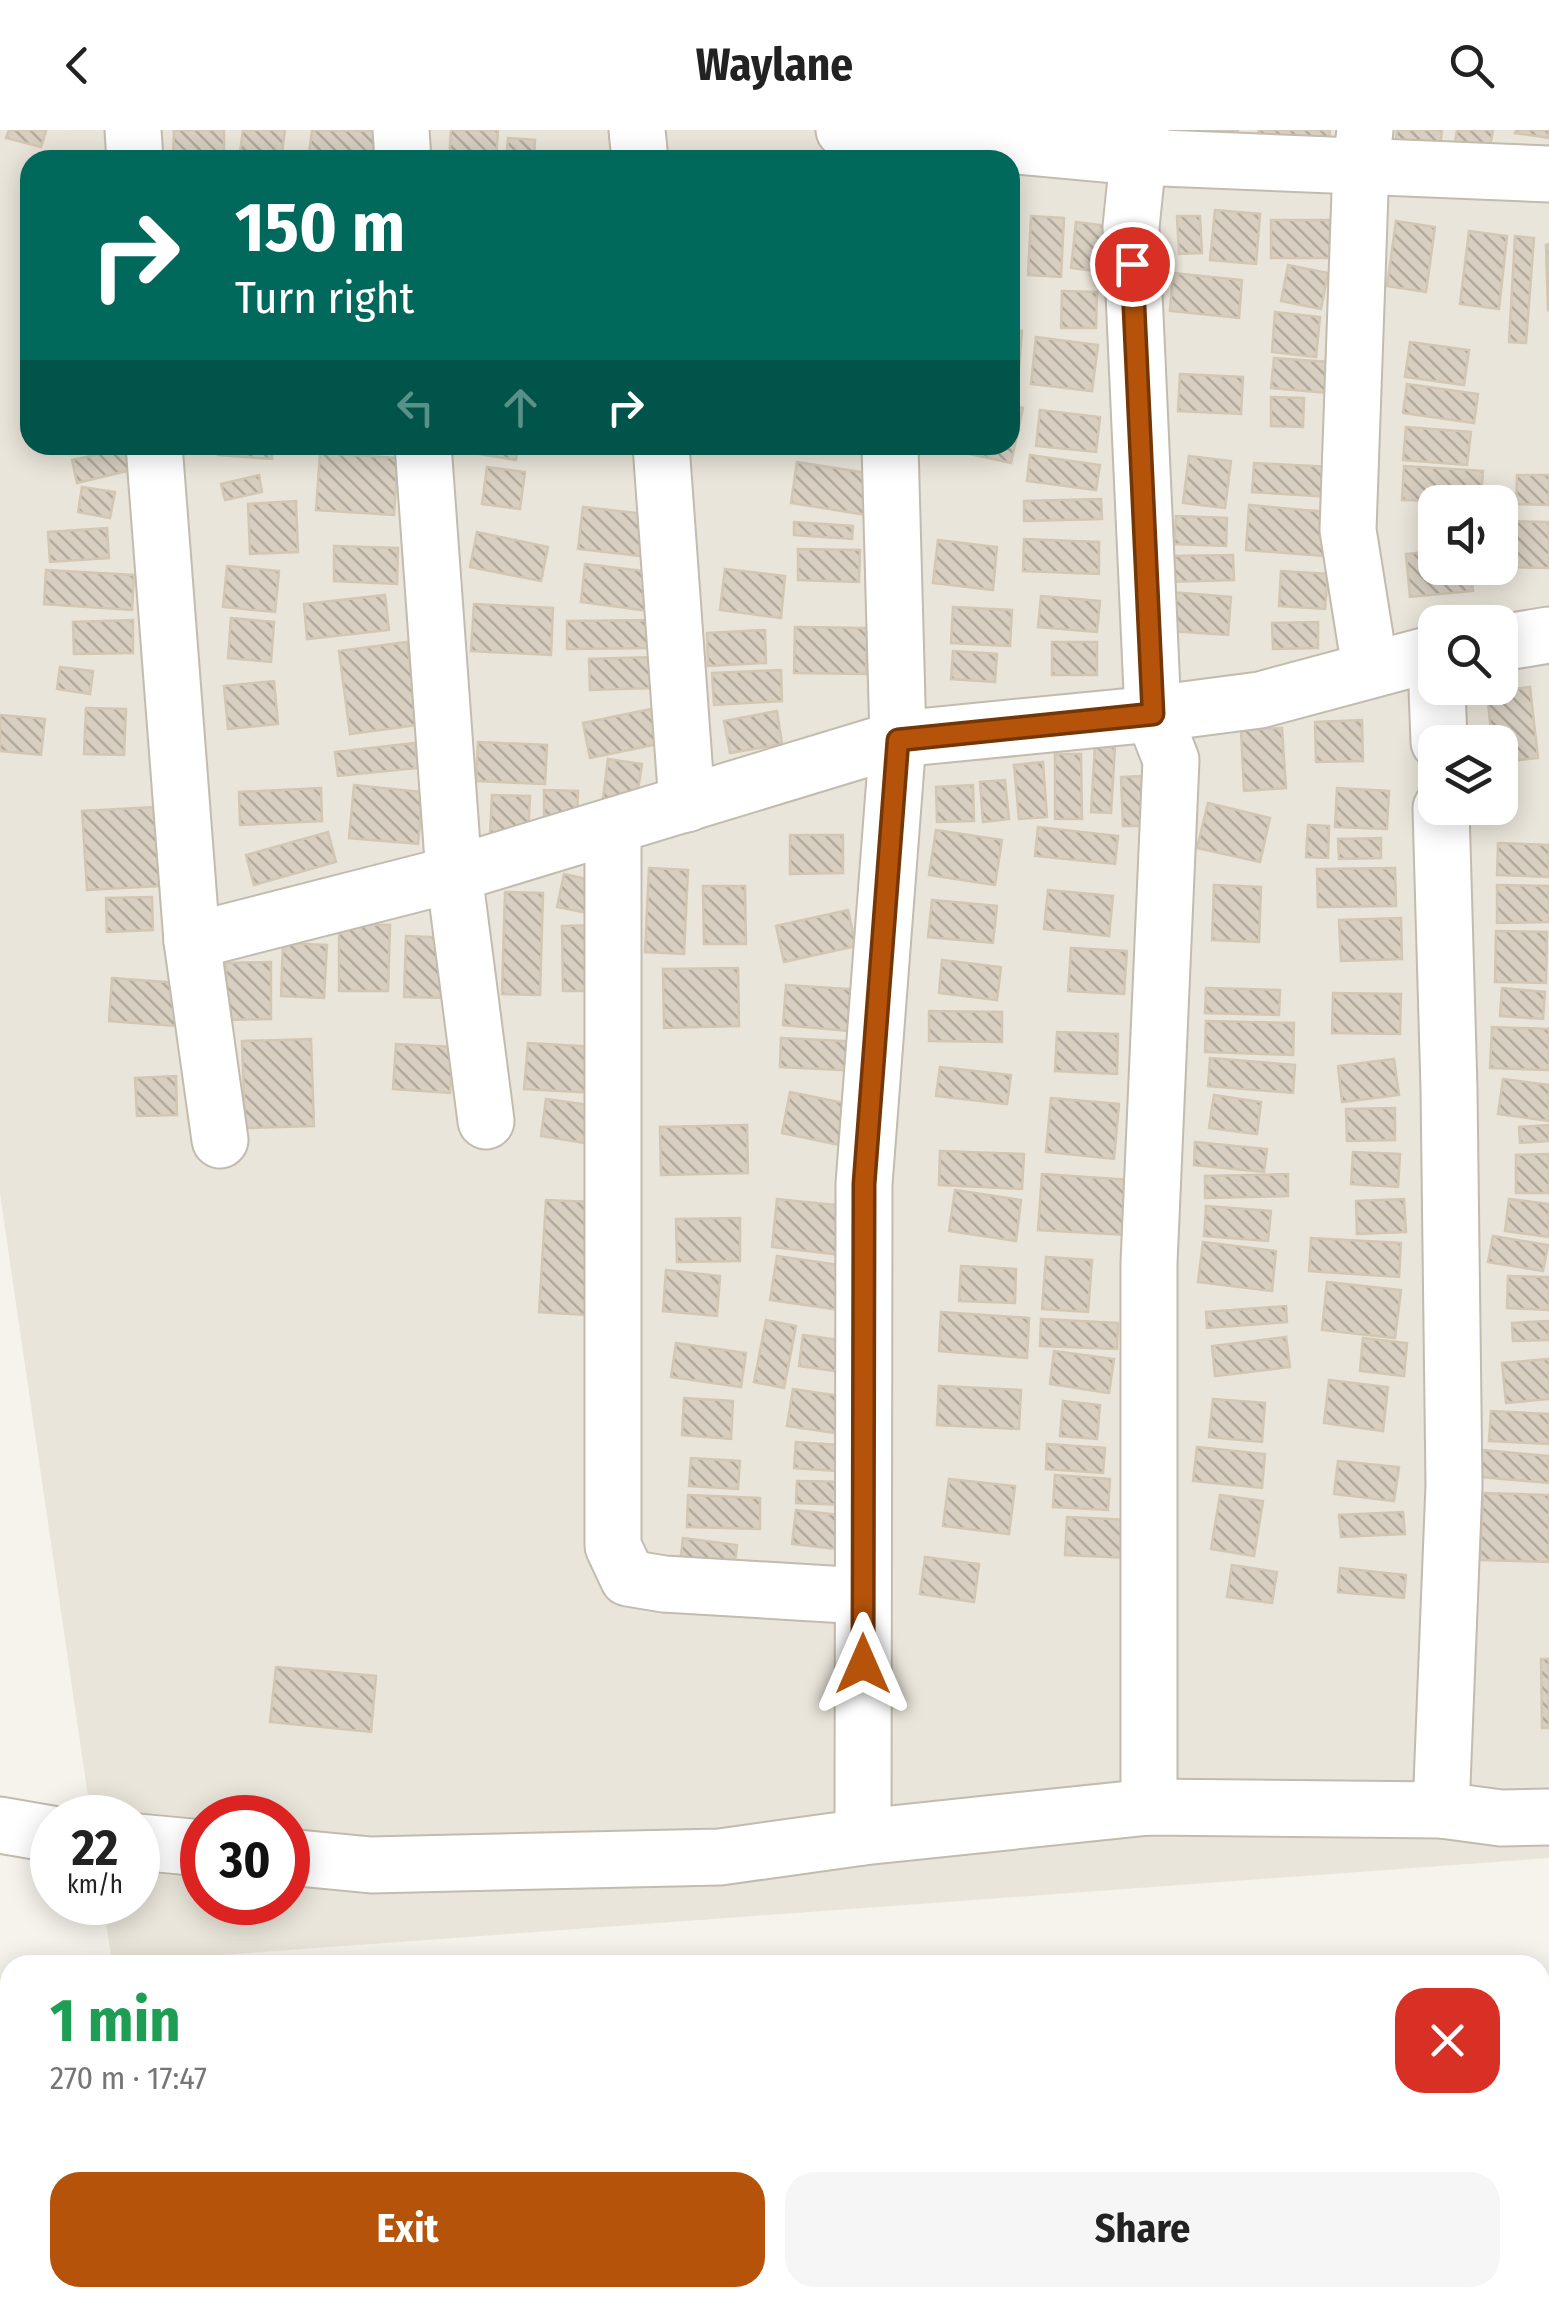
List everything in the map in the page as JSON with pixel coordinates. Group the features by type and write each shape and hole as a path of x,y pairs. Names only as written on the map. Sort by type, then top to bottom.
{"street":[{"path":"873,138 1363,147 1549,174"},
{"path":"1140,144 1131,226 1153,714 1171,760 1149,1263 1149,1808"},
{"path":"1363,147 1348,530 1370,668"},
{"path":"155,455 192,941 220,1140"},
{"path":"425,455 454,874 486,1121"},
{"path":"662,455 687,804"},
{"path":"863,1836 864,1184 898,740 890,455"},
{"path":"1518,640 1549,635"},
{"path":"192,941 454,874 898,740 1260,700 1418,657"},
{"path":"1441,825 1454,1485 1442,1810"},
{"path":"613,826 613,1546 628,1578 664,1584 863,1596"},
{"path":"310,1858 371,1864 720,1857 863,1836 1149,1808 1442,1810 1501,1818 1549,1818"},
{"path":"0,1825 30,1830"}],"shaded area":[{"path":"0,130 1549,130 1549,1858 221,1955 111,1955 106,1925 160,1925 160,1795 88,1795 0,1194"}],"building":[{"path":"9,130 46,131 41,147 6,138"},
{"path":"174,130 224,130 224,150 173,150"},
{"path":"243,130 285,130 282,150 240,150"},
{"path":"312,130 376,131 373,150 309,150"},
{"path":"451,130 498,130 497,150 450,150"},
{"path":"1192,130 1238,130 1237,144 1192,141"},
{"path":"1259,130 1330,130 1327,158 1257,152"},
{"path":"1397,130 1442,130 1439,159 1394,154"},
{"path":"1457,130 1493,130 1489,154 1454,149"},
{"path":"1549,130 1549,138 1515,133"},
{"path":"508,138 535,140 534,150 507,150"},
{"path":"1215,210 1260,214 1256,264 1210,260"},
{"path":"1031,216 1064,218 1061,277 1028,275"},
{"path":"1177,216 1200,216 1202,253 1179,254"},
{"path":"1271,220 1330,220 1330,258 1271,258"},
{"path":"1396,221 1435,227 1426,292 1387,286"},
{"path":"1076,222 1109,226 1103,272 1071,268"},
{"path":"1469,231 1507,236 1499,309 1460,304"},
{"path":"1515,236 1534,238 1526,343 1509,342"},
{"path":"1549,244 1549,310 1548,310 1546,245"},
{"path":"1288,265 1328,273 1321,309 1281,301"},
{"path":"1173,273 1242,280 1239,318 1170,311"},
{"path":"1062,291 1097,292 1096,328 1061,328"},
{"path":"1275,312 1320,317 1316,357 1272,352"},
{"path":"1036,337 1098,345 1092,391 1031,384"},
{"path":"1410,342 1469,350 1464,385 1405,377"},
{"path":"1274,358 1329,362 1327,393 1271,388"},
{"path":"1180,374 1243,377 1241,414 1178,411"},
{"path":"1407,384 1478,394 1474,423 1403,413"},
{"path":"1271,397 1304,398 1303,427 1271,426"},
{"path":"1040,410 1100,417 1096,452 1036,446"},
{"path":"1406,427 1471,432 1467,465 1403,460"},
{"path":"128,455 131,470 77,483 72,460"},
{"path":"218,455 272,455 272,459"},
{"path":"320,455 398,458 394,515 316,510"},
{"path":"485,455 517,455 516,460"},
{"path":"975,455 1013,455 1011,463"},
{"path":"1030,455 1100,465 1096,490 1027,481"},
{"path":"1189,456 1231,461 1225,508 1183,503"},
{"path":"797,462 874,474 867,515 791,503"},
{"path":"1254,463 1332,467 1331,497 1252,492"},
{"path":"1404,466 1483,471 1482,485 1418,485 1418,500 1402,500"},
{"path":"487,467 525,472 520,509 482,504"},
{"path":"259,475 262,492 225,500 221,484"},
{"path":"1517,475 1549,475 1549,505 1518,504"},
{"path":"82,487 115,492 110,518 78,512"},
{"path":"1101,499 1102,519 1024,521 1024,501"},
{"path":"296,501 298,552 250,554 248,504"},
{"path":"1249,505 1327,512 1323,556 1246,550"},
{"path":"583,507 646,514 641,556 578,549"},
{"path":"1176,516 1227,518 1226,546 1174,544"},
{"path":"1518,521 1549,522 1549,568 1518,567"},
{"path":"794,522 853,526 852,539 794,535"},
{"path":"107,528 109,558 50,562 48,532"},
{"path":"477,532 548,547 541,581 470,567"},
{"path":"1024,539 1099,542 1099,574 1023,571"},
{"path":"938,540 997,547 993,590 933,583"},
{"path":"334,546 398,548 397,584 334,581"},
{"path":"798,549 860,550 859,582 798,580"},
{"path":"1418,553 1418,585 1472,585 1473,591 1410,597 1406,554"},
{"path":"1233,555 1234,580 1169,582 1169,556"},
{"path":"585,564 653,572 649,611 581,602"},
{"path":"227,566 279,571 275,612 223,607"},
{"path":"725,569 785,576 781,618 720,610"},
{"path":"46,570 134,575 132,610 44,604"},
{"path":"1281,571 1328,574 1325,609 1279,606"},
{"path":"1159,591 1231,597 1228,635 1156,630"},
{"path":"385,595 389,630 307,639 304,604"},
{"path":"1041,596 1100,601 1097,632 1038,627"},
{"path":"474,604 553,608 551,655 471,651"},
{"path":"953,607 1012,610 1010,646 951,643"},
{"path":"231,618 274,622 271,662 228,658"},
{"path":"133,620 133,653 74,654 73,622"},
{"path":"656,620 656,648 567,649 567,621"},
{"path":"1318,622 1318,648 1273,649 1272,623"},
{"path":"795,627 867,628 866,674 794,673"},
{"path":"765,630 766,663 708,666 707,633"},
{"path":"407,642 418,725 350,734 339,651"},
{"path":"1052,642 1097,642 1097,675 1052,675"},
{"path":"953,651 997,654 995,682 951,679"},
{"path":"652,657 653,688 590,690 589,659"},
{"path":"60,667 93,671 90,694 57,689"},
{"path":"781,670 782,701 714,705 712,673"},
{"path":"274,681 278,724 228,729 224,686"},
{"path":"1530,687 1538,758 1518,760 1518,725 1490,725 1488,705 1518,705 1518,688"},
{"path":"86,708 126,709 124,755 84,754"},
{"path":"651,709 658,744 590,758 583,723"},
{"path":"777,711 782,744 730,753 724,721"},
{"path":"0,715 45,719 41,755 0,751"},
{"path":"1362,720 1363,761 1316,762 1315,722"},
{"path":"1282,728 1286,788 1244,791 1241,730"},
{"path":"478,742 547,745 545,784 476,781"},
{"path":"415,743 418,768 338,776 335,752"},
{"path":"1095,746 1115,747 1111,813 1091,812"},
{"path":"1055,754 1081,754 1082,819 1055,819"},
{"path":"608,759 642,764 636,802 603,798"},
{"path":"1043,762 1047,817 1019,819 1014,765"},
{"path":"1144,776 1146,826 1123,826 1121,777"},
{"path":"1005,780 1009,819 983,822 980,782"},
{"path":"354,785 423,792 418,844 349,838"},
{"path":"973,785 974,821 937,822 936,787"},
{"path":"321,788 322,821 240,825 239,792"},
{"path":"1337,788 1389,791 1387,829 1335,827"},
{"path":"544,790 578,791 577,819 544,819"},
{"path":"492,795 530,796 528,837 490,836"},
{"path":"1208,803 1270,818 1260,862 1197,848"},
{"path":"155,807 160,886 87,890 82,811"},
{"path":"1308,825 1329,826 1328,858 1306,857"},
{"path":"1038,827 1118,836 1115,864 1035,856"},
{"path":"936,830 1002,840 995,885 929,875"},
{"path":"328,832 336,862 254,885 246,855"},
{"path":"790,835 843,835 843,873 790,874"},
{"path":"1381,838 1381,858 1339,859 1338,839"},
{"path":"1498,843 1549,845 1549,877 1497,875"},
{"path":"649,868 688,870 684,954 645,952"},
{"path":"1395,868 1396,906 1318,907 1317,869"},
{"path":"564,874 600,882 593,914 557,907"},
{"path":"1214,885 1261,887 1259,942 1212,940"},
{"path":"1497,885 1549,886 1549,922 1497,923"},
{"path":"703,886 745,886 746,944 704,944"},
{"path":"1048,890 1113,896 1109,936 1044,929"},
{"path":"505,892 543,893 540,995 502,994"},
{"path":"152,897 153,930 107,932 106,898"},
{"path":"932,900 997,906 993,943 928,937"},
{"path":"848,910 856,946 784,962 776,926"},
{"path":"1401,918 1402,959 1341,961 1339,920"},
{"path":"339,924 390,925 388,991 339,991"},
{"path":"601,925 602,991 563,991 562,926"},
{"path":"1496,931 1547,932 1546,983 1495,982"},
{"path":"406,936 451,938 450,998 404,997"},
{"path":"283,943 327,945 324,998 281,996"},
{"path":"1071,948 1127,951 1124,994 1068,991"},
{"path":"942,960 1001,967 997,1000 939,993"},
{"path":"271,962 271,1019 226,1020 226,963"},
{"path":"738,968 739,1026 664,1028 663,969"},
{"path":"112,978 179,983 176,1026 109,1021"},
{"path":"786,985 862,990 859,1032 783,1025"},
{"path":"1206,988 1280,990 1279,1015 1205,1013"},
{"path":"1502,988 1545,992 1543,1019 1500,1016"},
{"path":"1333,993 1401,994 1400,1034 1332,1033"},
{"path":"929,1011 1002,1012 1002,1042 929,1041"},
{"path":"1206,1021 1294,1023 1293,1055 1205,1052"},
{"path":"1492,1027 1549,1029 1549,1070 1490,1068"},
{"path":"1057,1032 1118,1034 1117,1074 1055,1071"},
{"path":"781,1038 862,1042 860,1071 780,1067"},
{"path":"311,1039 314,1126 245,1128 242,1041"},
{"path":"528,1043 597,1047 595,1093 524,1089"},
{"path":"396,1044 453,1047 450,1093 393,1089"},
{"path":"1210,1058 1295,1065 1293,1093 1208,1086"},
{"path":"1394,1059 1399,1095 1342,1102 1338,1066"},
{"path":"940,1067 1011,1075 1007,1104 936,1096"},
{"path":"176,1076 177,1115 137,1116 135,1078"},
{"path":"1503,1079 1549,1085 1549,1121 1498,1114"},
{"path":"790,1092 863,1107 854,1148 782,1133"},
{"path":"1214,1095 1261,1102 1257,1134 1209,1128"},
{"path":"1051,1098 1119,1104 1114,1159 1046,1152"},
{"path":"546,1099 590,1105 585,1143 541,1136"},
{"path":"1395,1108 1395,1140 1347,1141 1346,1109"},
{"path":"747,1125 748,1173 661,1175 660,1127"},
{"path":"1549,1125 1549,1141 1520,1143 1519,1127"},
{"path":"1195,1142 1267,1149 1264,1172 1194,1165"},
{"path":"940,1151 1024,1154 1022,1189 939,1185"},
{"path":"1353,1152 1400,1154 1398,1187 1351,1184"},
{"path":"1549,1154 1549,1193 1516,1193 1516,1155"},
{"path":"1042,1174 1131,1180 1127,1235 1038,1230"},
{"path":"1288,1174 1288,1196 1205,1198 1205,1176"},
{"path":"955,1190 1021,1200 1016,1241 949,1231"},
{"path":"777,1199 846,1206 842,1255 772,1247"},
{"path":"1404,1199 1406,1232 1357,1234 1356,1201"},
{"path":"1509,1199 1549,1204 1549,1237 1505,1231"},
{"path":"546,1200 593,1202 586,1315 539,1312"},
{"path":"1206,1206 1271,1211 1268,1241 1204,1236"},
{"path":"740,1218 740,1261 677,1262 676,1219"},
{"path":"1493,1236 1548,1245 1543,1271 1488,1262"},
{"path":"1311,1238 1401,1243 1399,1277 1309,1271"},
{"path":"1203,1242 1276,1251 1272,1291 1198,1282"},
{"path":"777,1256 853,1267 847,1311 770,1300"},
{"path":"1046,1257 1092,1260 1088,1312 1042,1309"},
{"path":"961,1266 1016,1269 1015,1303 959,1301"},
{"path":"666,1270 720,1276 717,1316 663,1311"},
{"path":"1508,1276 1549,1277 1549,1310 1507,1308"},
{"path":"1327,1282 1401,1290 1395,1338 1322,1330"},
{"path":"1286,1306 1287,1322 1207,1328 1206,1312"},
{"path":"941,1312 1029,1318 1027,1358 939,1351"},
{"path":"1041,1319 1118,1323 1117,1349 1040,1346"},
{"path":"766,1320 796,1326 784,1388 754,1382"},
{"path":"1549,1321 1549,1340 1513,1341 1512,1323"},
{"path":"803,1335 839,1340 835,1371 799,1366"},
{"path":"1286,1337 1290,1367 1215,1376 1212,1346"},
{"path":"1363,1338 1407,1343 1404,1376 1360,1371"},
{"path":"676,1343 746,1353 741,1387 671,1377"},
{"path":"1054,1351 1114,1359 1109,1393 1050,1384"},
{"path":"1549,1359 1549,1399 1506,1403 1502,1363"},
{"path":"1329,1380 1388,1387 1383,1431 1324,1423"},
{"path":"939,1386 1021,1390 1019,1429 937,1425"},
{"path":"793,1389 847,1397 842,1434 787,1426"},
{"path":"684,1398 733,1401 731,1439 682,1435"},
{"path":"1213,1399 1265,1403 1262,1442 1209,1437"},
{"path":"1063,1401 1100,1405 1097,1439 1060,1436"},
{"path":"1491,1411 1549,1414 1549,1444 1489,1441"},
{"path":"796,1442 852,1446 851,1472 794,1468"},
{"path":"1047,1444 1105,1448 1103,1473 1046,1469"},
{"path":"1197,1447 1265,1454 1262,1488 1193,1481"},
{"path":"1472,1449 1549,1456 1549,1483 1470,1476"},
{"path":"691,1458 740,1461 738,1489 689,1486"},
{"path":"1338,1461 1399,1467 1394,1501 1334,1494"},
{"path":"1055,1475 1110,1479 1108,1510 1053,1507"},
{"path":"949,1479 1015,1486 1009,1534 943,1526"},
{"path":"797,1481 848,1482 847,1505 796,1503"},
{"path":"1483,1493 1549,1495 1549,1562 1480,1560"},
{"path":"688,1495 760,1498 760,1529 687,1527"},
{"path":"1220,1495 1263,1501 1254,1556 1211,1549"},
{"path":"796,1510 849,1516 846,1550 792,1544"},
{"path":"1403,1512 1405,1534 1341,1537 1339,1515"},
{"path":"1067,1517 1131,1520 1129,1558 1065,1555"},
{"path":"683,1538 737,1545 732,1585 678,1579"},
{"path":"925,1557 979,1564 974,1602 920,1594"},
{"path":"1232,1565 1277,1572 1272,1603 1227,1597"},
{"path":"1340,1568 1406,1575 1404,1598 1338,1592"},
{"path":"1541,1659 1549,1659 1549,1728 1542,1728"},
{"path":"276,1667 376,1676 371,1732 270,1722"}],"route":[{"path":"863,1664 864,1184 898,740 1153,714 1132,264"}]}
